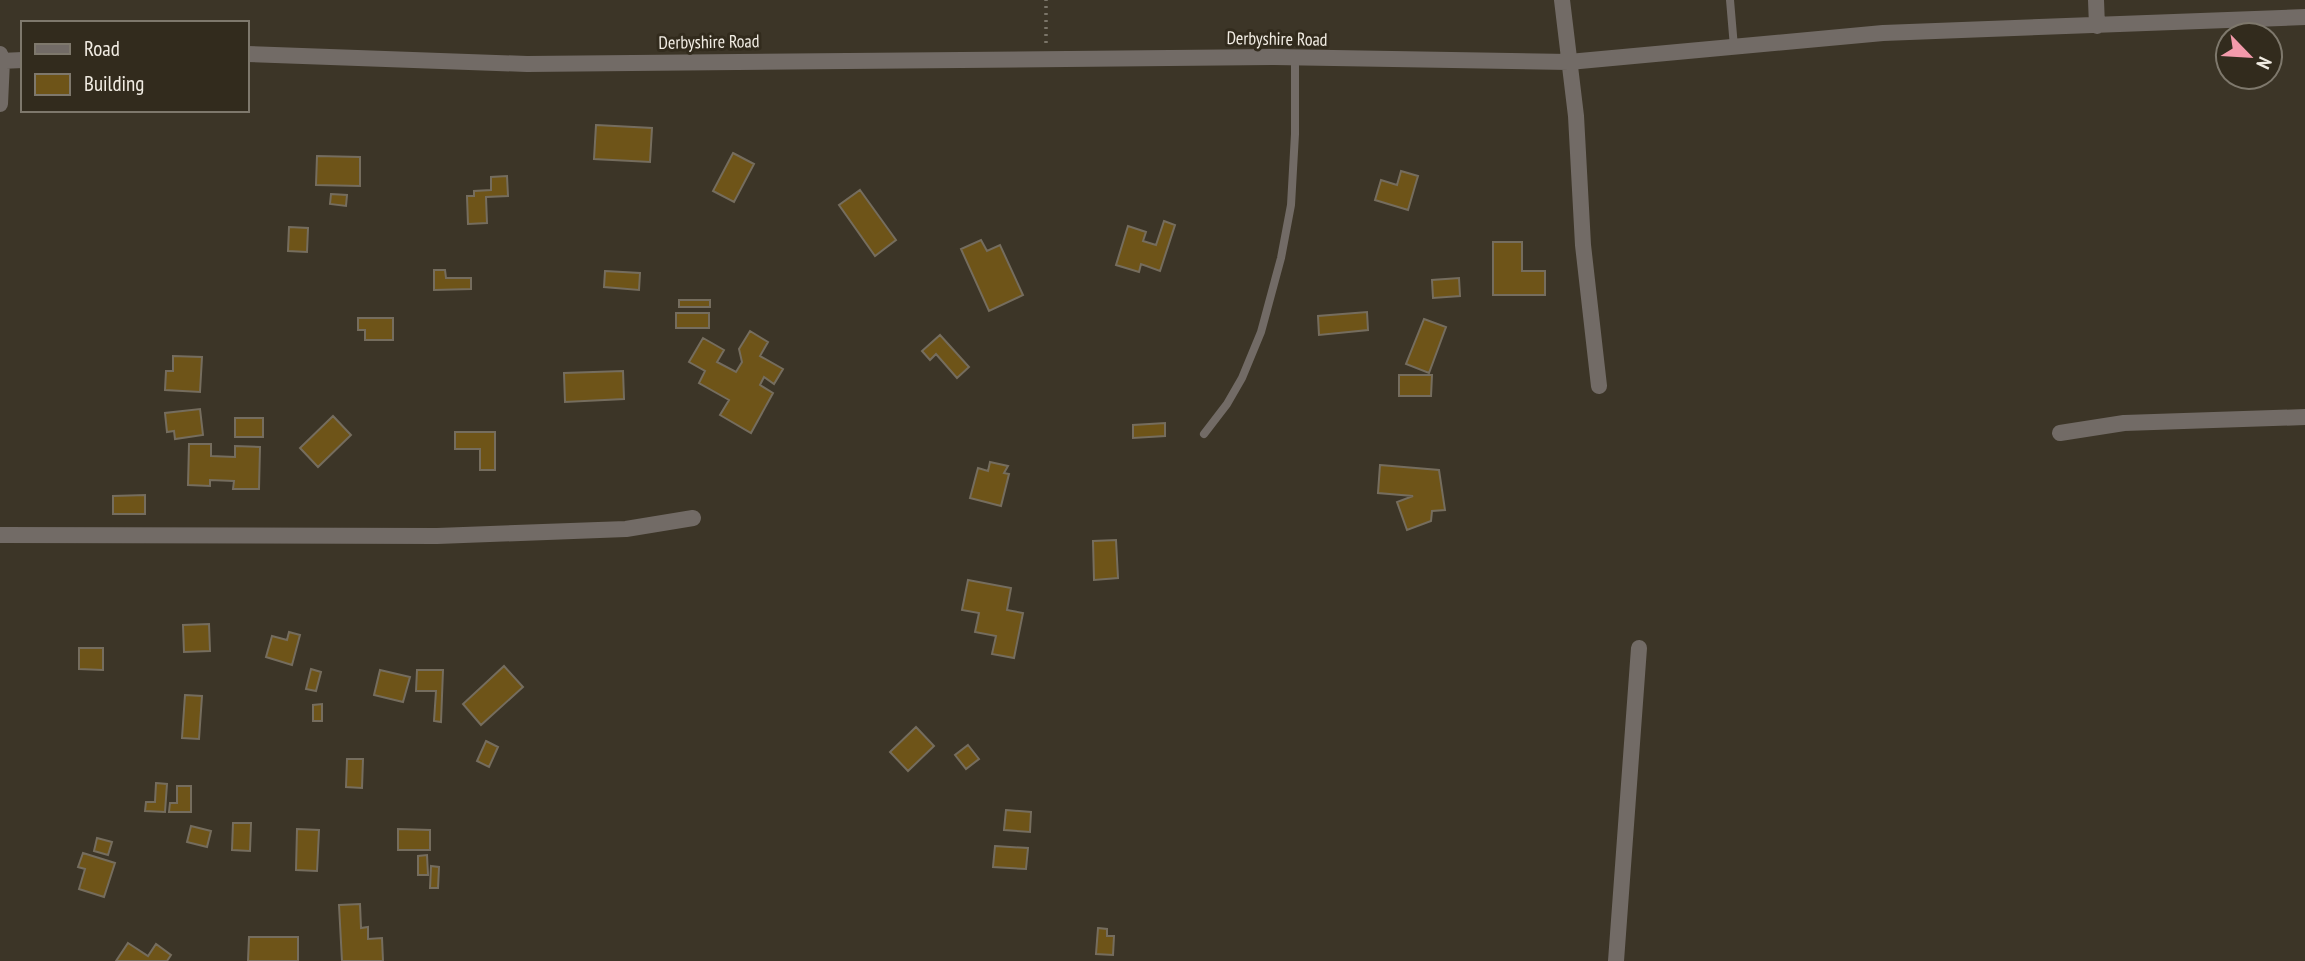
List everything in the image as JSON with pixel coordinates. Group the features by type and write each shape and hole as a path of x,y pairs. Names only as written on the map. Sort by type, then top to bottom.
{"street":[{"path":"1562,0 1576,116 1583,245 1599,386"},
{"path":"2096,0 2097,26"},
{"name":"Derbyshire Road","path":"248,54 527,64 1295,58 1569,62 1883,33 2305,17"},
{"path":"0,104 1,59 21,60"},
{"path":"2060,433 2124,423 2305,417"},
{"path":"0,535 437,536 626,529 693,517"},
{"path":"1616,961 1639,648"}],"lane":[{"path":"1730,0 1734,47"},
{"path":"1204,434 1227,404 1242,378 1261,332 1281,258 1291,205 1296,134 1295,58"}],"path":[{"path":"1046,0 1046,59"}],"building":[{"path":"596,125 652,128 650,162 594,159"},
{"path":"733,153 754,164 734,202 713,191"},
{"path":"317,156 360,157 360,186 316,185"},
{"path":"1401,171 1418,176 1408,210 1375,200 1381,180 1397,185"},
{"path":"507,176 508,196 486,197 487,223 468,224 467,196 474,196 474,191 491,190 491,177"},
{"path":"860,190 896,240 875,256 839,205"},
{"path":"331,194 347,195 346,206 330,204"},
{"path":"1164,221 1175,225 1160,271 1141,264 1139,272 1116,265 1128,226 1146,232 1143,241 1156,245"},
{"path":"289,227 308,228 307,252 288,251"},
{"path":"981,240 987,251 1000,245 1023,295 989,311 961,249"},
{"path":"1493,242 1522,242 1522,271 1545,271 1545,295 1493,295"},
{"path":"434,270 445,270 446,278 471,278 471,289 434,290"},
{"path":"605,271 640,273 639,290 604,287"},
{"path":"1459,278 1460,296 1433,298 1432,280"},
{"path":"679,300 710,300 710,307 679,307"},
{"path":"1367,312 1368,330 1319,335 1318,316"},
{"path":"676,313 709,313 709,328 676,328"},
{"path":"358,318 393,318 393,340 365,340 365,330 358,330"},
{"path":"1424,319 1446,327 1429,373 1406,364"},
{"path":"750,331 768,342 760,356 783,369 774,384 764,377 760,385 773,393 751,433 720,415 729,400 699,383 705,371 689,362 703,338 724,350 717,362 736,372 742,362 739,349"},
{"path":"940,335 969,367 957,378 936,354 930,360 922,351"},
{"path":"173,356 202,357 200,392 165,390 166,371 173,371"},
{"path":"623,371 624,399 565,402 564,373"},
{"path":"1399,375 1432,375 1431,396 1399,396"},
{"path":"200,409 203,435 175,439 174,431 167,432 165,413"},
{"path":"333,416 351,435 318,467 300,448"},
{"path":"235,418 263,418 263,437 235,437"},
{"path":"1165,423 1165,436 1133,438 1133,425"},
{"path":"455,432 495,432 495,470 480,470 480,449 455,449"},
{"path":"189,444 211,444 211,456 235,457 235,446 260,447 259,489 233,489 234,481 210,480 210,486 188,485"},
{"path":"990,462 1008,466 1004,473 1009,474 1001,506 970,498 978,468 988,471"},
{"path":"1380,465 1439,470 1445,510 1432,511 1431,521 1407,530 1397,502 1413,496 1378,493"},
{"path":"145,495 145,514 113,514 113,496"},
{"path":"1116,540 1118,578 1094,580 1093,541"},
{"path":"968,580 1011,588 1007,610 1023,613 1014,658 992,654 996,636 975,632 979,613 962,610"},
{"path":"209,624 210,651 184,652 183,625"},
{"path":"289,632 300,635 292,665 266,657 272,636 287,640"},
{"path":"79,648 103,648 103,670 79,669"},
{"path":"504,666 523,687 481,725 463,704"},
{"path":"311,669 321,672 316,691 306,689"},
{"path":"380,670 410,677 403,702 374,695"},
{"path":"417,670 443,670 441,722 434,721 436,691 416,691"},
{"path":"185,695 202,696 199,739 182,738"},
{"path":"322,704 322,721 313,721 313,705"},
{"path":"916,727 934,746 908,771 890,752"},
{"path":"486,741 498,747 489,767 477,761"},
{"path":"968,745 979,759 966,769 955,755"},
{"path":"347,759 363,759 362,788 346,787"},
{"path":"156,783 167,784 165,812 145,811 146,802 155,802"},
{"path":"177,786 191,786 191,812 169,812 170,803 177,803"},
{"path":"1006,810 1031,812 1030,832 1004,830"},
{"path":"233,823 251,823 250,851 232,850"},
{"path":"191,826 211,831 207,847 187,842"},
{"path":"297,829 319,830 317,871 296,870"},
{"path":"398,829 430,830 430,850 398,850"},
{"path":"97,838 112,842 108,855 94,851"},
{"path":"995,846 1028,848 1026,869 993,867"},
{"path":"83,853 115,863 104,897 79,889 85,869 78,867"},
{"path":"427,855 428,875 418,875 418,856"},
{"path":"431,866 439,867 438,888 430,888"},
{"path":"360,904 361,928 368,927 368,939 382,938 383,961 342,961 339,905"},
{"path":"1098,928 1107,929 1107,936 1114,936 1113,955 1096,954"},
{"path":"249,937 298,937 298,961 248,961"},
{"path":"128,943 148,956 156,944 171,955 167,961 116,961"}]}
